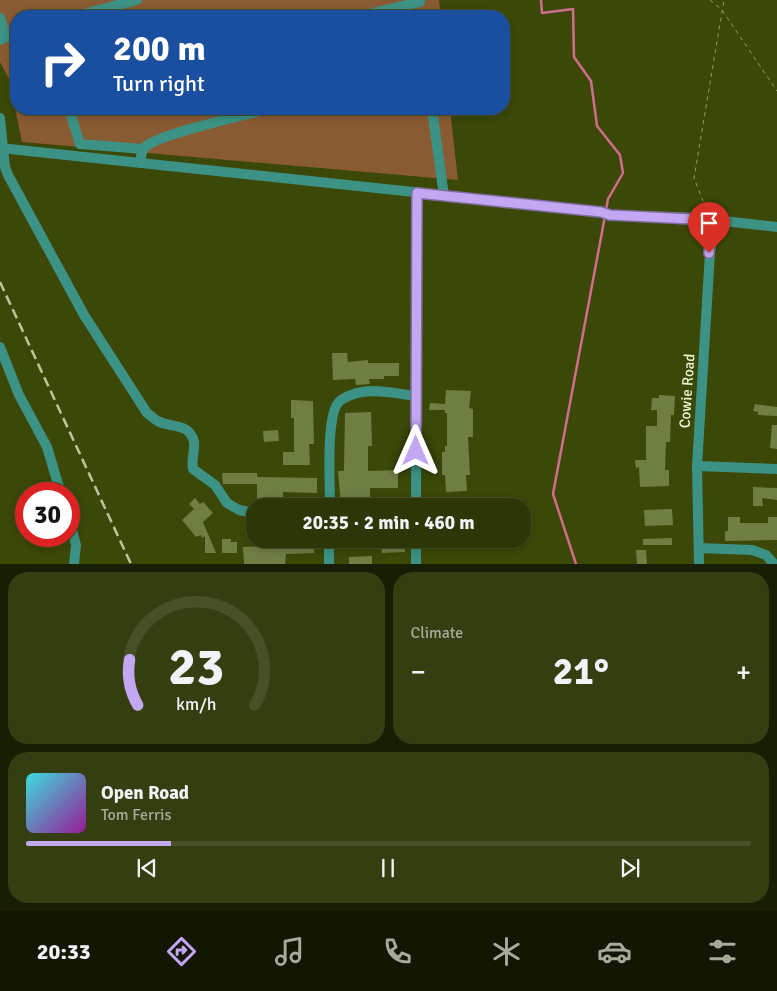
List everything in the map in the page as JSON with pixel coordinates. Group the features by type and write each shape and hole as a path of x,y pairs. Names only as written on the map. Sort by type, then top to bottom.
{"street":[{"path":"98,10 136,0"},
{"path":"386,10 420,2"},
{"path":"0,18 7,37"},
{"path":"71,115 80,144 143,149"},
{"path":"140,163 143,149 152,142 188,130 246,115"},
{"path":"433,115 444,196"},
{"path":"0,118 2,148 8,175 84,314 101,338 112,361 147,413 156,421 185,428 194,444 192,455 193,469 215,486 227,503 239,510 246,511"},
{"path":"2,148 606,213 696,218 777,227"},
{"path":"416,498 417,193"},
{"name":"Cowie Road","path":"699,564 697,466 712,220"},
{"path":"0,347 8,362 19,395 47,447 57,482"},
{"path":"330,498 330,430 338,403 349,396 362,392 379,391 416,396"},
{"path":"697,466 777,469"},
{"path":"74,564 76,547"},
{"path":"330,548 330,564"},
{"path":"416,548 416,564"},
{"path":"699,548 752,550 766,555 774,564"}],"path":[{"path":"710,0 722,10 777,92"},
{"path":"696,218 697,209 704,201 694,178 724,0"}],"shaded area":[{"path":"0,0 439,0 440,10 10,10 10,84 0,62"},
{"path":"16,115 451,115 458,180 22,142"}],"building":[{"path":"332,353 347,353 348,362 368,360 368,363 399,363 399,376 369,379 370,384 356,385 355,379 333,380"},
{"path":"446,390 471,391 469,408 473,409 473,437 468,437 470,475 466,475 467,491 446,492 445,475 442,475 442,452 445,452 445,446 447,446 447,413 445,413 445,410 429,410 430,403 445,404"},
{"path":"659,395 675,396 674,415 671,415 670,442 666,442 665,470 669,470 669,486 640,487 639,467 636,468 635,460 646,460 646,426 657,426 657,410 651,410 652,398 659,398"},
{"path":"291,400 313,401 314,444 309,444 310,465 283,465 283,452 294,452 294,418 291,418"},
{"path":"755,404 777,407 777,416 758,415 758,412 753,411"},
{"path":"371,412 372,446 368,446 368,471 398,470 398,488 370,488 370,498 340,498 338,471 344,471 345,413"},
{"path":"772,425 777,425 777,449 770,448"},
{"path":"278,430 279,441 264,442 263,431"},
{"path":"222,473 257,473 257,477 317,478 317,493 283,492 283,498 257,498 257,484 223,484"},
{"path":"753,487 777,488 777,500 762,498 763,506 753,506"},
{"path":"195,498 200,504 203,502 213,513 203,522 216,553 205,553 205,536 202,538 201,535 196,537 182,520 194,509 189,504"},
{"path":"672,509 673,525 645,526 644,510"},
{"path":"728,517 740,517 740,523 768,523 768,517 777,517 777,540 725,541 725,531 728,531"},
{"path":"672,538 672,545 643,545 643,539"},
{"path":"222,539 231,539 231,542 237,542 237,553 222,553"},
{"path":"243,547 314,548 314,553 286,554 285,564 244,564"},
{"path":"382,548 405,548 405,552 382,553"},
{"path":"636,550 646,550 647,564 637,564"},
{"path":"372,556 372,564 349,564 349,557"}],"waterway":[{"path":"541,0 542,13 573,9 574,57 591,81 597,126 620,155 623,173 608,199 606,210"},
{"path":"576,564 553,494 605,216"}],"railway":[{"path":"0,282 131,564"}],"route":[{"path":"416,451 417,193 601,212 610,215 712,220 709,253"}]}
